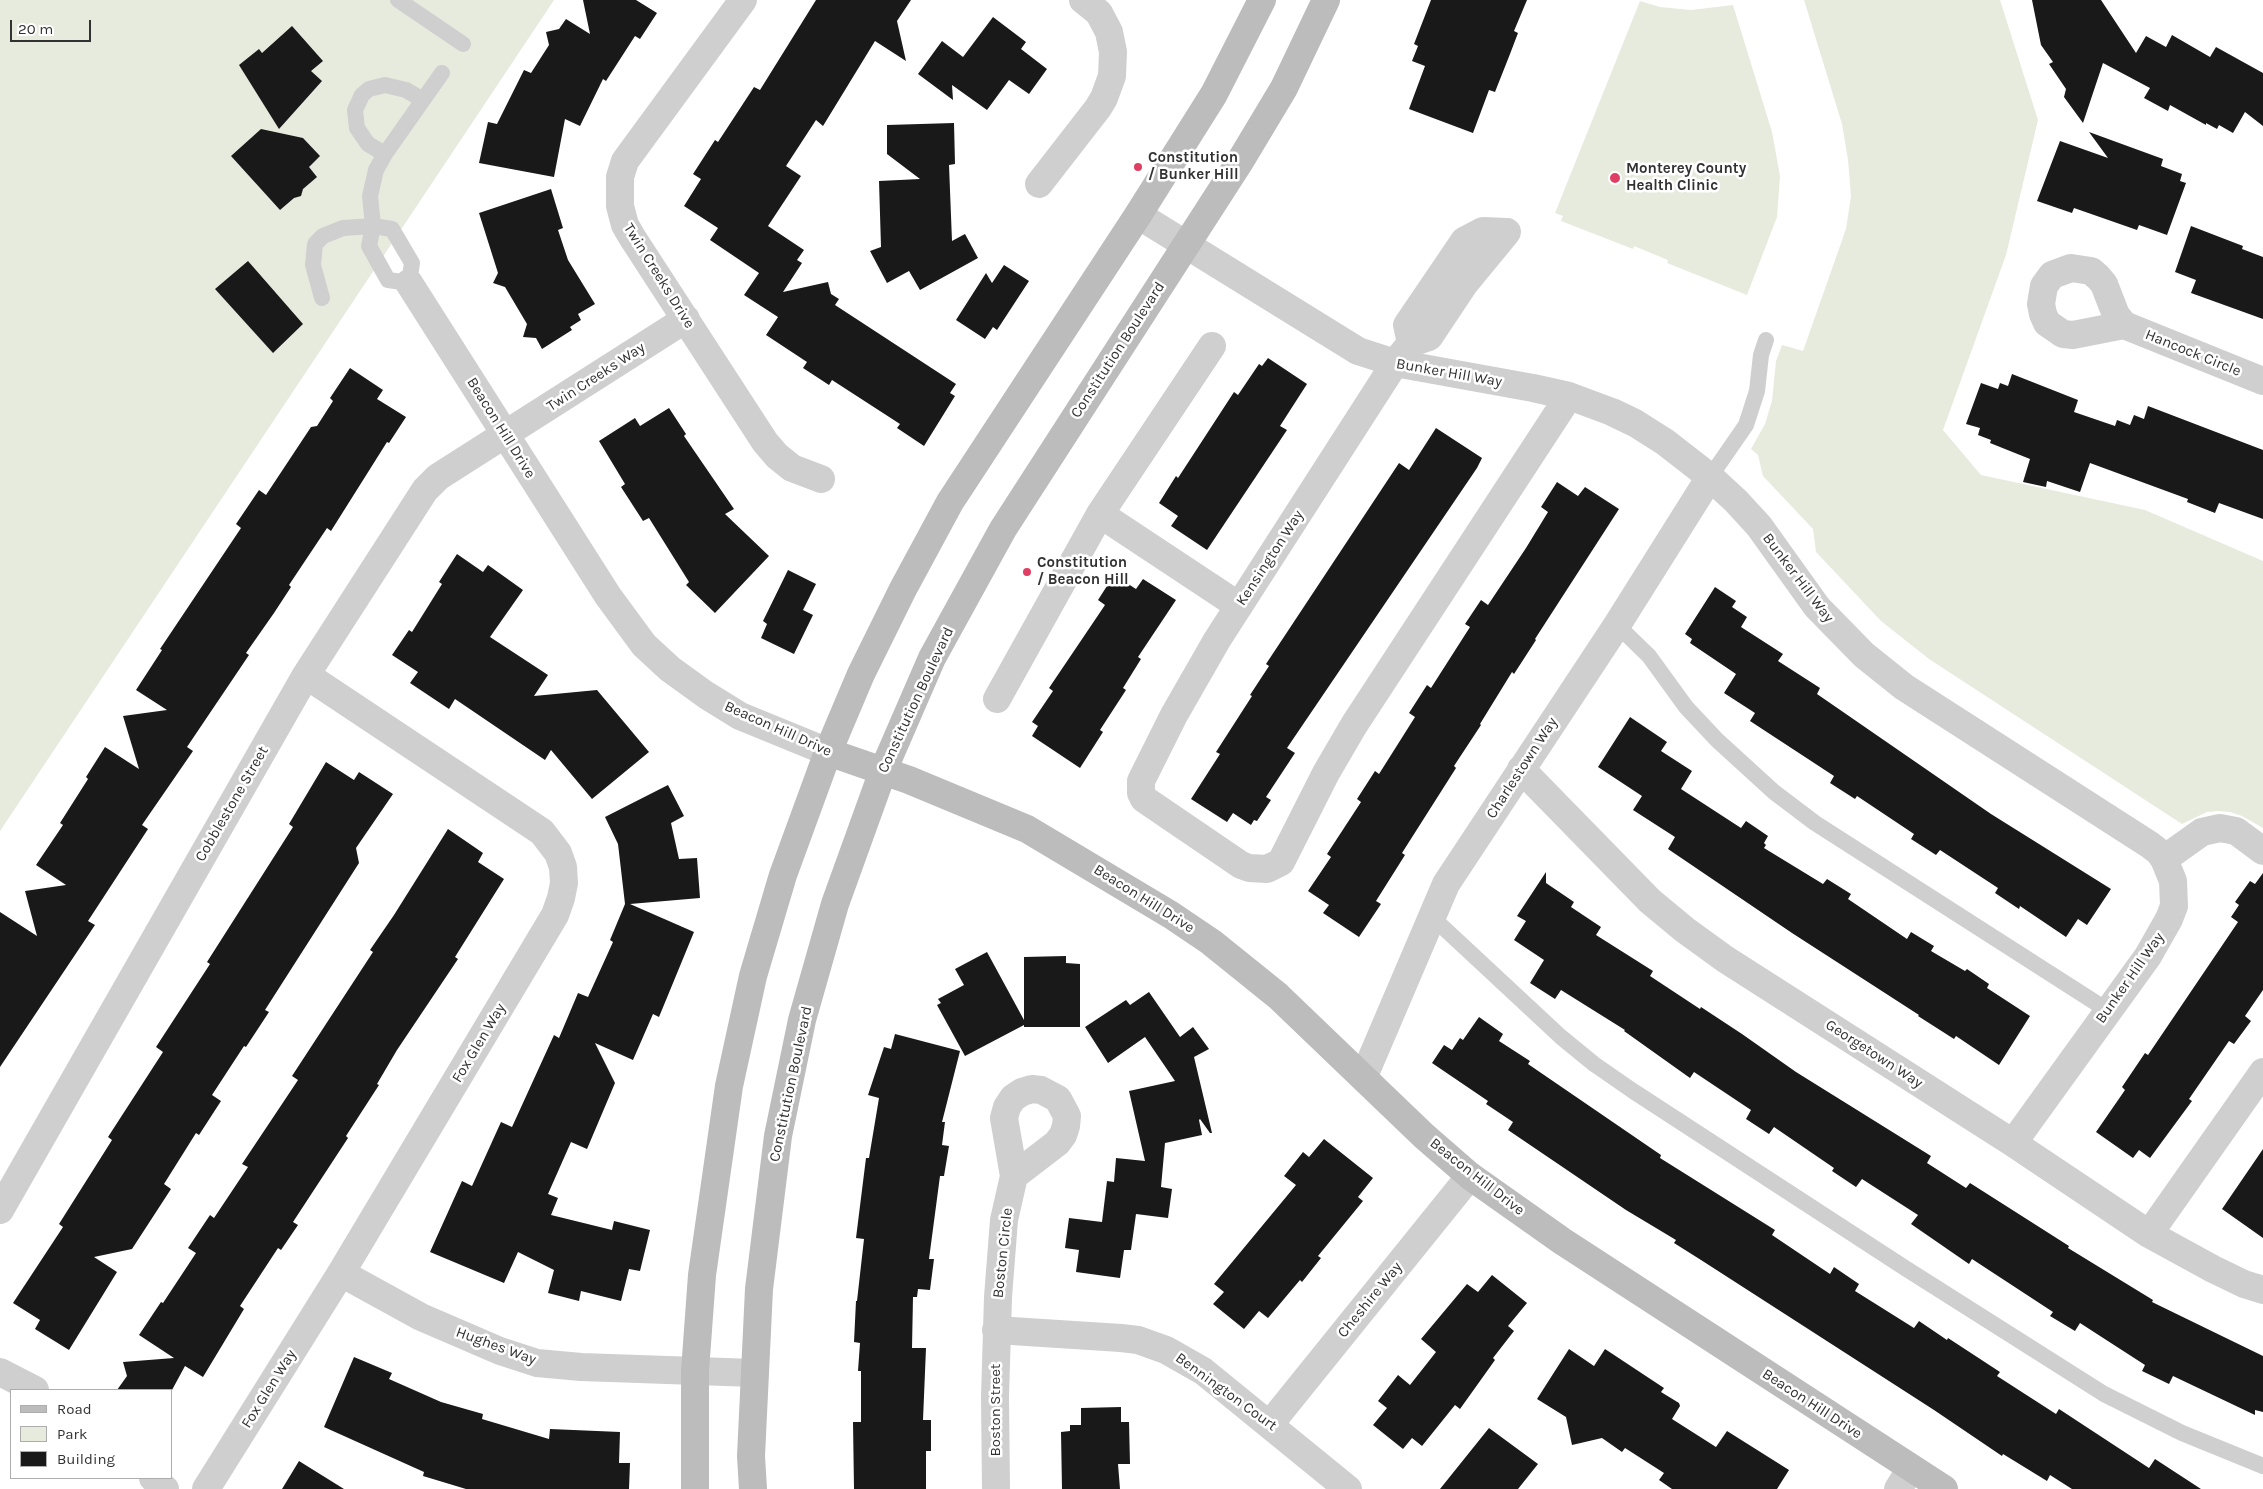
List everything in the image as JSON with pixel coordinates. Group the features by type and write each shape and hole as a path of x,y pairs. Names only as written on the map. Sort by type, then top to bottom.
{"main road":[{"path":"696,1489 695,1371 702,1275 730,1086 756,967 784,875 828,752 865,666 903,589 950,502 1138,215 1214,94 1262,0"},
{"name":"Constitution Boulevard","path":"753,1489 751,1456 759,1289 778,1136 802,1020 835,904 882,771 932,658 1003,529 1188,245 1284,88 1326,0"},
{"name":"Beacon Hill Drive","path":"828,752 908,780 1027,829 1171,915 1211,942 1278,996 1364,1076 1424,1136 1470,1176 1905,1479 1944,1489"}],"street":[{"name":"Twin Creeks Drive","path":"743,0 625,161 620,177 620,206 625,225 766,442 777,456 792,468 821,479"},
{"path":"1039,184 1098,108 1112,76 1113,52 1109,32 1099,13 1083,0"},
{"name":"Bunker Hill Way","path":"1138,215 1343,343 1374,358 1403,353 1569,396 1635,423 1665,442 1710,477 1759,526 1817,607 1864,655 1912,692 2150,845 2164,859 2173,881 2174,906 2170,919 2148,956 2013,1143"},
{"name":"Beacon Hill Drive","path":"409,283 608,596 628,626 644,644 670,669 706,695 740,716 828,752"},
{"name":"Twin Creeks Way","path":"506,434 686,319"},
{"name":"Hancock Circle","path":"2124,325 2263,381"},
{"path":"997,699 1100,514 1212,346"},
{"name":"Kensington Way","path":"1403,353 1196,675 1141,782 1141,793 1144,799 1241,865 1249,868 1267,869 1281,862 1326,773 1354,725 1569,396"},
{"name":"Cobblestone Street","path":"0,1210 306,675 425,490 438,477 506,434"},
{"name":"Charlestown Way","path":"1364,1076 1446,884 1617,625 1710,477"},
{"path":"1100,514 1239,606"},
{"name":"Fox Glen Way","path":"206,1489 341,1273 555,914 561,898 563,867 558,853 542,832 306,675"},
{"name":"Georgetown Way","path":"1521,769 1644,894 1685,930 1725,959 2013,1143 2149,1234 2220,1273 2263,1290"},
{"path":"2164,859 2202,832 2220,828 2236,832 2263,851"},
{"path":"2149,1234 2263,1072"},
{"name":"Boston Circle","path":"996,1330 1001,1246 1014,1176"},
{"name":"Cheshire Way","path":"1270,1424 1470,1176"},
{"name":"Hughes Way","path":"341,1273 422,1317 520,1358 557,1365 754,1373"},
{"name":"Bennington Court","path":"996,1330 1098,1336 1138,1340 1153,1344 1186,1360 1270,1424 1348,1489"},
{"name":"Boston Street","path":"996,1330 996,1489"},
{"path":"0,1372 33,1389"},
{"path":"154,1479 165,1489"}],"lane":[{"path":"398,0 463,44"},
{"path":"322,298 313,265 313,250 318,240 343,228 373,226 392,230 412,263 409,283 388,280 369,246 373,226 370,196 376,170 385,154 442,73"},
{"path":"385,154 368,144 357,128 356,110 362,95 369,89 385,86 406,90 423,100"},
{"path":"1710,477 1740,435 1750,415 1757,391 1761,355 1766,340"},
{"path":"1617,625 1649,656 1686,707 1717,740 1774,792 1815,823 2108,1010"},
{"path":"1432,917 1561,1037 1594,1064 1633,1091 2104,1394 2182,1433 2263,1466"}],"green space":[{"path":"0,0 554,0 0,831"},
{"path":"1804,0 2000,0 2038,120 2006,255 1943,430 1981,475 2145,510 2263,561 2263,828 2242,816 2218,811 2207,812 2182,824 1929,659 1881,621 1816,552 1813,529 1763,476 1758,455 1751,449 1765,424 1772,401 1776,361 1782,345 1803,351 1846,229 1851,196 1842,124"},
{"path":"1640,1 1660,7 1691,10 1733,5 1772,132 1780,176 1777,217 1747,295 1667,263 1668,260 1634,246 1633,249 1561,221 1563,216 1555,213"}],"building":[{"path":"583,0 636,0 657,13 640,39 635,36 606,81 603,79 580,126 565,119 554,177 479,163 488,122 497,124 524,70 531,73 549,45 546,32 559,29 566,19 590,34"},
{"path":"816,0 911,0 897,21 906,61 875,41 823,126 816,120 786,166 801,176 768,226 804,250 797,260 802,263 783,292 828,282 831,294 839,299 835,305 956,384 950,393 955,396 924,446 897,428 900,424 832,380 829,385 803,368 807,362 766,335 778,317 744,295 759,273 710,240 718,228 684,206 701,179 693,174 715,140 718,142 754,87 760,90"},
{"path":"1431,0 1527,0 1514,31 1518,33 1495,92 1489,90 1473,133 1409,109 1425,66 1412,61 1418,46 1414,44"},
{"path":"2032,0 2101,0 2136,53 2146,36 2166,47 2172,35 2210,57 2216,47 2263,73 2263,126 2245,112 2233,133 2219,125 2217,129 2206,123 2206,125 2170,105 2168,111 2144,98 2150,88 2103,63 2083,123 2064,97 2066,89 2049,64 2053,62 2041,45"},
{"path":"993,17 1026,42 1021,49 1047,69 1029,94 1009,80 987,110 952,85 953,100 918,74 942,41 963,57"},
{"path":"292,26 323,61 311,71 322,81 279,129 239,65 259,49 262,53"},
{"path":"954,123 955,164 949,165 952,241 965,234 978,258 920,290 909,271 887,283 870,251 881,247 879,181 920,179 887,154 887,125"},
{"path":"261,129 303,138 320,156 309,167 317,177 303,189 301,196 294,198 280,210 231,156"},
{"path":"2089,132 2163,159 2161,166 2182,174 2180,181 2186,183 2167,235 2139,225 2137,230 2074,208 2072,213 2037,201 2060,141 2108,158"},
{"path":"551,189 563,228 558,230 568,260 595,304 578,314 581,320 570,327 572,330 542,349 536,338 523,337 527,324 505,287 493,283 498,273 479,213"},
{"path":"2191,226 2243,246 2242,249 2263,257 2263,319 2191,293 2196,280 2175,272"},
{"path":"248,261 303,324 273,353 215,289"},
{"path":"1004,265 1029,281 997,330 993,327 985,339 956,320 986,273 992,283"},
{"path":"1268,358 1307,384 1280,426 1287,430 1207,550 1171,526 1178,516 1159,503 1176,476 1178,478 1234,392 1238,395 1259,364 1262,366"},
{"path":"350,368 383,390 377,399 406,417 389,443 387,442 331,531 327,528 289,585 291,587 246,653 249,655 187,747 193,751 142,825 148,829 88,921 95,925 0,1067 0,912 37,936 25,891 66,885 36,865 63,825 60,823 88,779 86,777 105,747 139,769 123,716 167,710 136,690 162,650 160,649 241,528 236,524 259,490 266,495 311,427 317,426 333,401 330,398"},
{"path":"2012,374 2078,400 2074,412 2115,426 2117,420 2130,425 2134,415 2144,419 2148,406 2263,450 2263,519 2219,503 2215,513 2187,502 2188,499 2090,463 2080,492 2047,481 2046,487 2023,482 2030,459 1990,443 1991,440 1978,435 1980,428 1966,424 1981,383 1998,389 2000,383 2008,386"},
{"path":"669,408 686,434 684,436 734,509 725,514 769,556 715,613 686,585 689,582 649,518 643,521 621,487 625,484 599,441 635,418 640,426"},
{"path":"1436,428 1482,458 1477,468 1287,748 1295,753 1266,797 1271,800 1257,821 1254,820 1251,825 1233,813 1227,822 1191,799 1220,754 1216,752 1269,666 1266,664 1399,463 1409,470"},
{"path":"1557,482 1578,496 1585,487 1619,509 1514,674 1512,672 1454,766 1456,768 1402,853 1405,855 1376,901 1381,904 1359,937 1323,913 1329,905 1308,891 1331,857 1327,854 1361,802 1357,799 1375,771 1379,774 1415,717 1409,713 1427,685 1431,688 1470,627 1465,624 1481,600 1488,605 1548,512 1541,507"},
{"path":"457,554 483,572 488,565 523,590 490,637 548,675 534,696 597,690 649,752 592,799 551,750 545,760 455,699 449,709 410,683 418,672 392,655 409,630 412,632 442,584 439,582"},
{"path":"788,570 816,584 803,610 813,615 794,654 761,638 767,624 763,621"},
{"path":"1114,575 1136,589 1143,579 1176,600 1138,657 1141,659 1123,688 1126,690 1100,730 1103,732 1080,768 1032,736 1038,726 1032,722 1053,691 1049,688 1105,605 1098,600"},
{"path":"1715,587 1736,601 1732,607 1747,617 1741,627 1783,654 1778,661 1820,688 1817,694 1991,814 2111,889 2087,925 2078,919 2066,937 2020,906 2019,909 1995,893 1998,888 1940,850 1936,855 1911,839 1914,834 1857,796 1855,799 1830,783 1834,776 1750,721 1755,713 1724,693 1736,674 1690,643 1692,639 1685,634"},
{"path":"1630,717 1667,742 1661,751 1692,771 1681,789 1741,828 1746,821 1768,836 1764,843 1766,845 1764,848 1823,884 1827,879 1851,894 1848,899 1907,939 1911,932 1934,946 1931,951 1965,971 1967,969 1989,984 1987,988 2030,1016 1999,1065 1956,1036 1954,1039 1918,1016 1668,849 1675,837 1633,810 1642,796 1598,767"},
{"path":"326,762 354,780 359,772 393,794 356,848 359,863 265,1010 269,1012 212,1095 221,1101 199,1135 196,1133 164,1184 171,1189 132,1249 94,1257 117,1272 69,1350 35,1329 40,1320 13,1303 63,1227 59,1224 112,1140 108,1137 163,1052 156,1047 210,964 207,962 293,827 289,824"},
{"path":"668,785 684,816 671,823 679,859 697,858 700,898 630,904 694,932 659,1017 653,1014 633,1060 595,1043 615,1083 587,1149 571,1142 548,1194 558,1198 551,1215 612,1230 614,1221 650,1230 640,1271 629,1269 621,1301 581,1291 579,1301 548,1293 554,1270 518,1252 504,1283 430,1252 462,1181 472,1186 501,1122 512,1127 554,1035 559,1038 578,993 588,997 613,942 610,940 625,904 618,844 605,817"},
{"path":"448,829 483,853 478,862 504,879 455,957 458,959 397,1050 377,1084 379,1085 346,1136 348,1138 293,1222 298,1225 281,1250 278,1248 240,1306 244,1309 203,1377 185,1366 172,1390 118,1389 127,1376 123,1362 174,1358 139,1335 196,1253 188,1248 210,1215 214,1218 248,1167 242,1164 298,1080 292,1076 373,952 370,950"},
{"path":"1546,872 1546,883 1574,902 1571,907 1601,927 1596,935 1653,971 1650,976 1700,1009 1701,1007 1796,1072 1931,1156 1927,1163 1966,1188 1970,1183 2069,1246 2068,1248 2153,1300 2152,1302 2263,1356 2263,1412 2255,1410 2255,1415 2173,1376 2169,1384 2142,1371 2145,1365 2080,1323 2075,1331 2050,1316 2053,1312 1972,1259 1969,1264 1911,1224 1918,1215 1862,1179 1856,1187 1832,1171 1834,1168 1774,1127 1769,1134 1746,1119 1751,1110 1694,1072 1690,1078 1625,1030 1561,990 1555,999 1530,983 1544,960 1514,940 1526,921 1517,916"},
{"path":"2263,873 2263,990 2245,1016 2251,1021 2234,1044 2229,1041 2189,1099 2192,1101 2150,1158 2139,1150 2133,1158 2096,1132 2125,1090 2122,1087 2145,1053 2148,1055 2238,922 2231,917 2239,905 2235,902 2250,881 2255,884"},
{"path":"987,952 1024,1020 1024,957 1066,956 1066,963 1080,964 1080,1027 1024,1027 1024,1025 965,1056 937,1005 941,1003 938,999 964,985 955,969"},
{"path":"1149,992 1180,1037 1193,1027 1209,1049 1194,1057 1212,1133 1210,1133 1200,1119 1202,1135 1165,1143 1161,1187 1172,1189 1168,1218 1136,1214 1131,1250 1124,1250 1120,1278 1076,1272 1079,1250 1065,1248 1069,1218 1102,1222 1107,1181 1114,1182 1116,1158 1145,1161 1129,1091 1175,1081 1145,1037 1108,1063 1085,1027 1126,1000 1130,1005"},
{"path":"1479,1017 1503,1034 1499,1041 1530,1061 1528,1064 1661,1155 1660,1158 1775,1230 1772,1235 1830,1274 1834,1267 1859,1284 1855,1291 1914,1328 1919,1321 1947,1340 1948,1338 2000,1372 1997,1376 2056,1414 2059,1409 2149,1468 2155,1459 2201,1489 2072,1489 2050,1475 2047,1481 2003,1454 2002,1456 1934,1410 1674,1243 1676,1240 1626,1210 1508,1130 1513,1122 1486,1104 1488,1101 1432,1063 1444,1045 1452,1050 1460,1038 1463,1040"},
{"path":"895,1034 960,1051 942,1122 945,1122 942,1145 949,1146 944,1176 940,1176 929,1259 934,1259 930,1290 918,1289 917,1297 913,1297 912,1348 926,1348 923,1420 931,1420 931,1451 926,1451 926,1489 854,1489 853,1422 861,1422 861,1371 858,1371 860,1343 854,1342 856,1301 864,1239 856,1238 866,1158 869,1158 879,1098 868,1095 884,1047 891,1049"},
{"path":"1324,1139 1373,1178 1358,1197 1363,1201 1318,1256 1321,1258 1302,1282 1300,1280 1268,1318 1259,1311 1244,1329 1213,1304 1224,1292 1214,1284 1296,1185 1284,1176 1303,1152 1309,1157"},
{"path":"2263,1149 2263,1238 2222,1209"},
{"path":"1492,1275 1527,1303 1508,1326 1514,1331 1493,1358 1495,1360 1460,1409 1455,1405 1422,1446 1412,1438 1403,1449 1373,1425 1387,1408 1378,1401 1398,1375 1410,1385 1436,1352 1421,1339 1467,1284 1478,1292"},
{"path":"1569,1349 1594,1366 1605,1349 1664,1388 1661,1392 1679,1403 1680,1406 1672,1419 1716,1447 1727,1431 1789,1470 1777,1489 1672,1489 1659,1480 1664,1473 1625,1448 1622,1452 1602,1438 1572,1445 1566,1417 1537,1399"},
{"path":"354,1357 392,1373 389,1379 441,1402 483,1414 482,1419 549,1439 550,1429 620,1432 619,1463 630,1463 629,1489 466,1489 423,1476 424,1472 324,1427"},
{"path":"1121,1407 1121,1422 1129,1422 1130,1464 1118,1464 1120,1489 1062,1489 1061,1432 1070,1431 1070,1425 1081,1425 1081,1408"},
{"path":"1489,1428 1538,1464 1518,1489 1440,1489"},
{"path":"299,1461 344,1489 282,1489"}],"place":[{"name":"Constitution / Bunker Hill","path":"1138,167"},
{"name":"Monterey County Health Clinic","path":"1615,178"},
{"name":"Constitution / Beacon Hill","path":"1027,572"}]}
